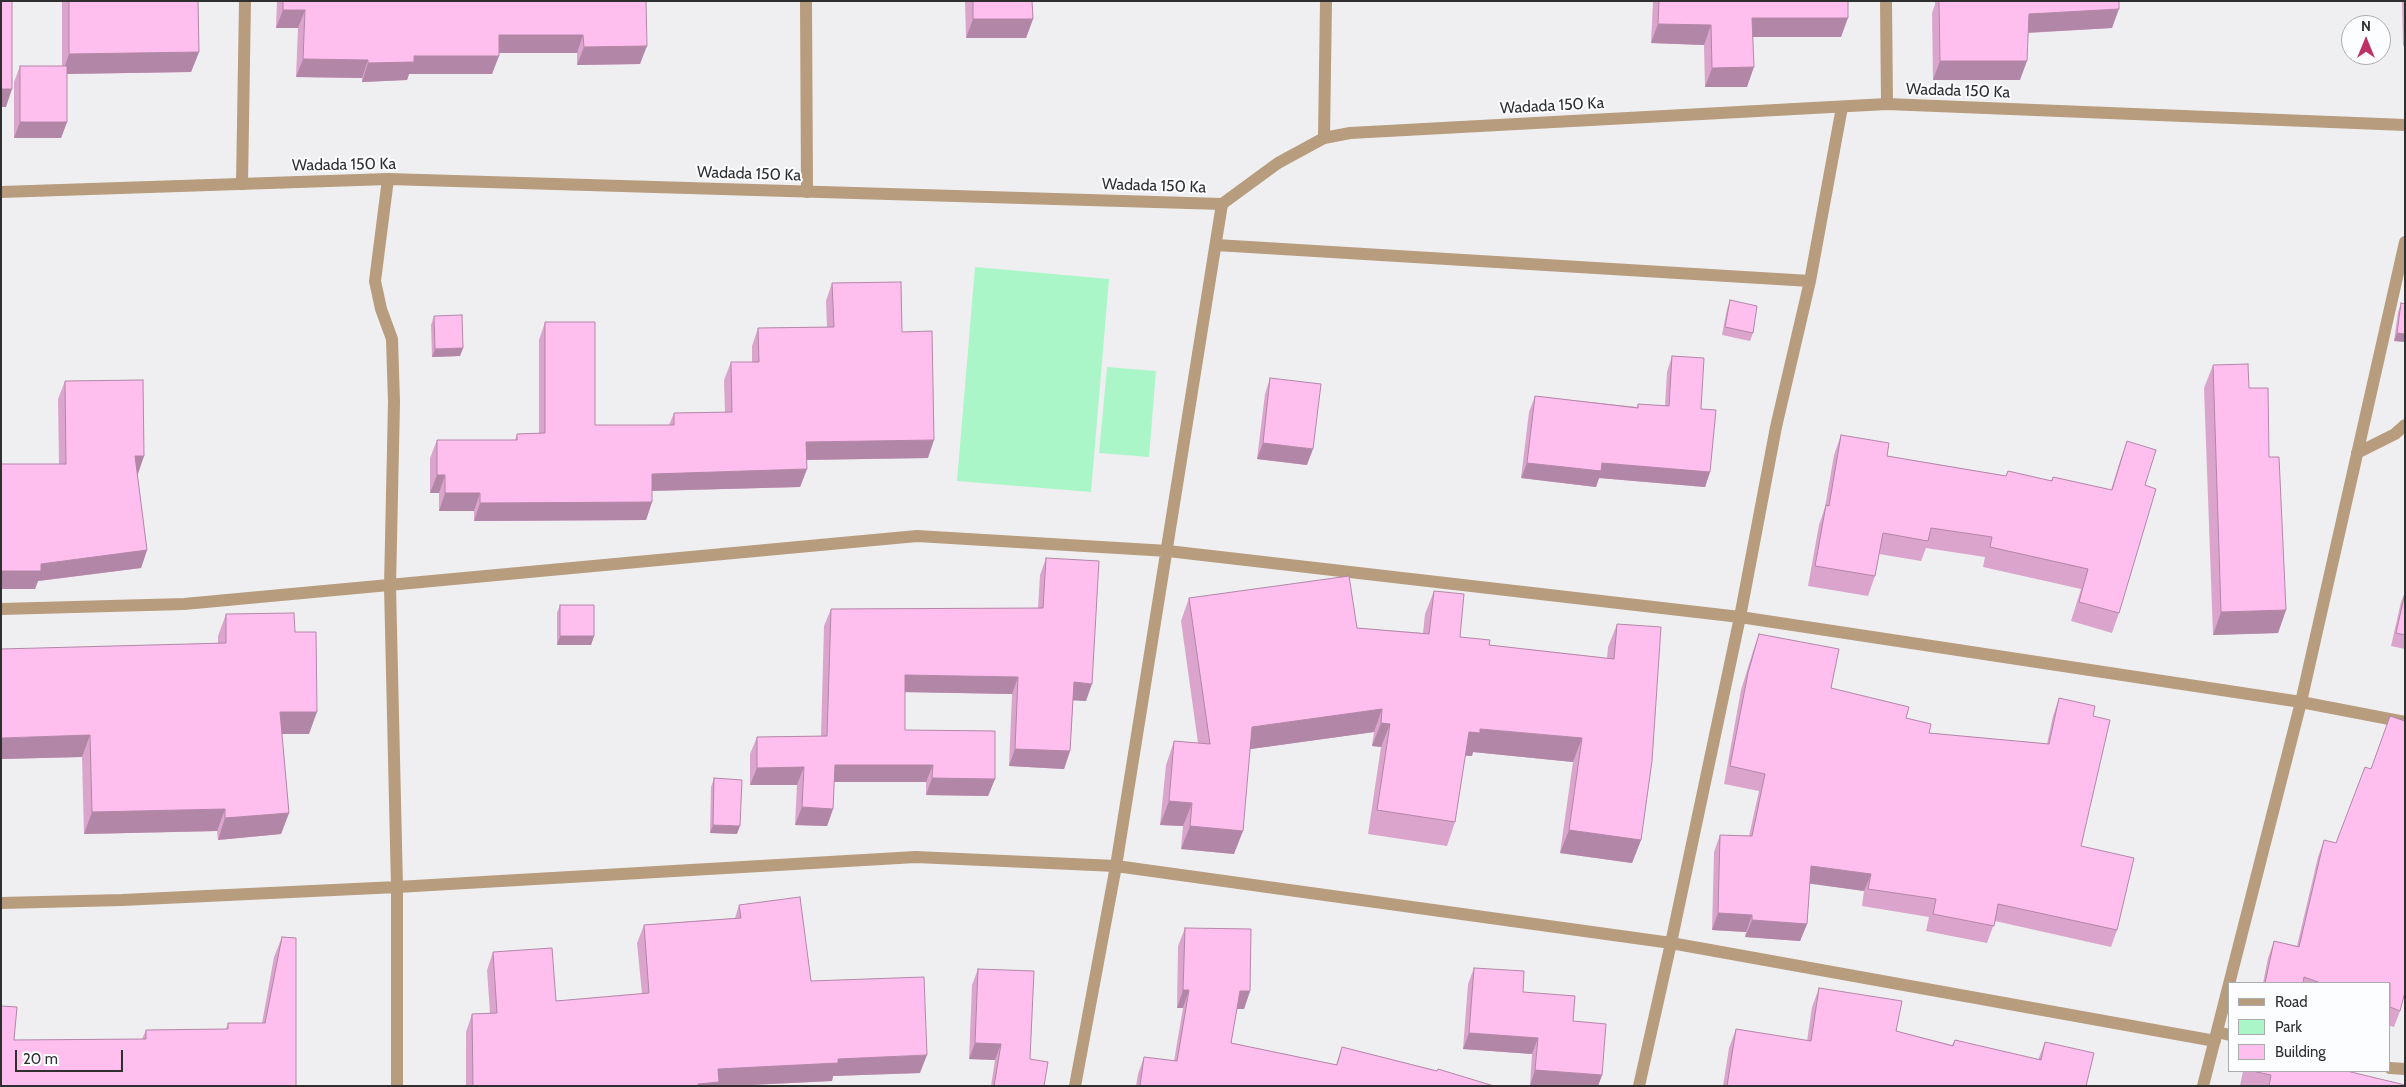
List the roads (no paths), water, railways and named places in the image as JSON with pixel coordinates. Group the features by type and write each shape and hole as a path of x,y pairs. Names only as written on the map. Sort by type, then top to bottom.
{"street":[{"path":"242,184 245,1"},
{"path":"806,1 807,192"},
{"path":"1324,138 1326,1"},
{"path":"1886,1 1887,104"},
{"name":"Wadada 150 Ka","path":"1,192 388,179 1222,204 1278,163 1324,138 1350,133 1887,104 2405,125"},
{"path":"1639,1086 1672,943 1740,617 1776,427 1810,281 1842,106"},
{"path":"388,179 375,281 381,309 392,339 394,402 390,586 397,887 397,1086"},
{"path":"1075,1086 1116,866 1168,551 1222,204"},
{"path":"2230,982 2301,702 2405,242"},
{"path":"1216,245 1810,281"},
{"path":"2357,453 2400,435 2405,425"},
{"path":"1,610 184,604 917,536 1168,551 1740,617 2301,702 2405,722"},
{"path":"1,903 122,900 397,887 916,857 1116,866 1672,943 2216,1037 2228,1035"},
{"path":"2203,1086 2228,990"},
{"path":"2391,1068 2405,1070"}]}
